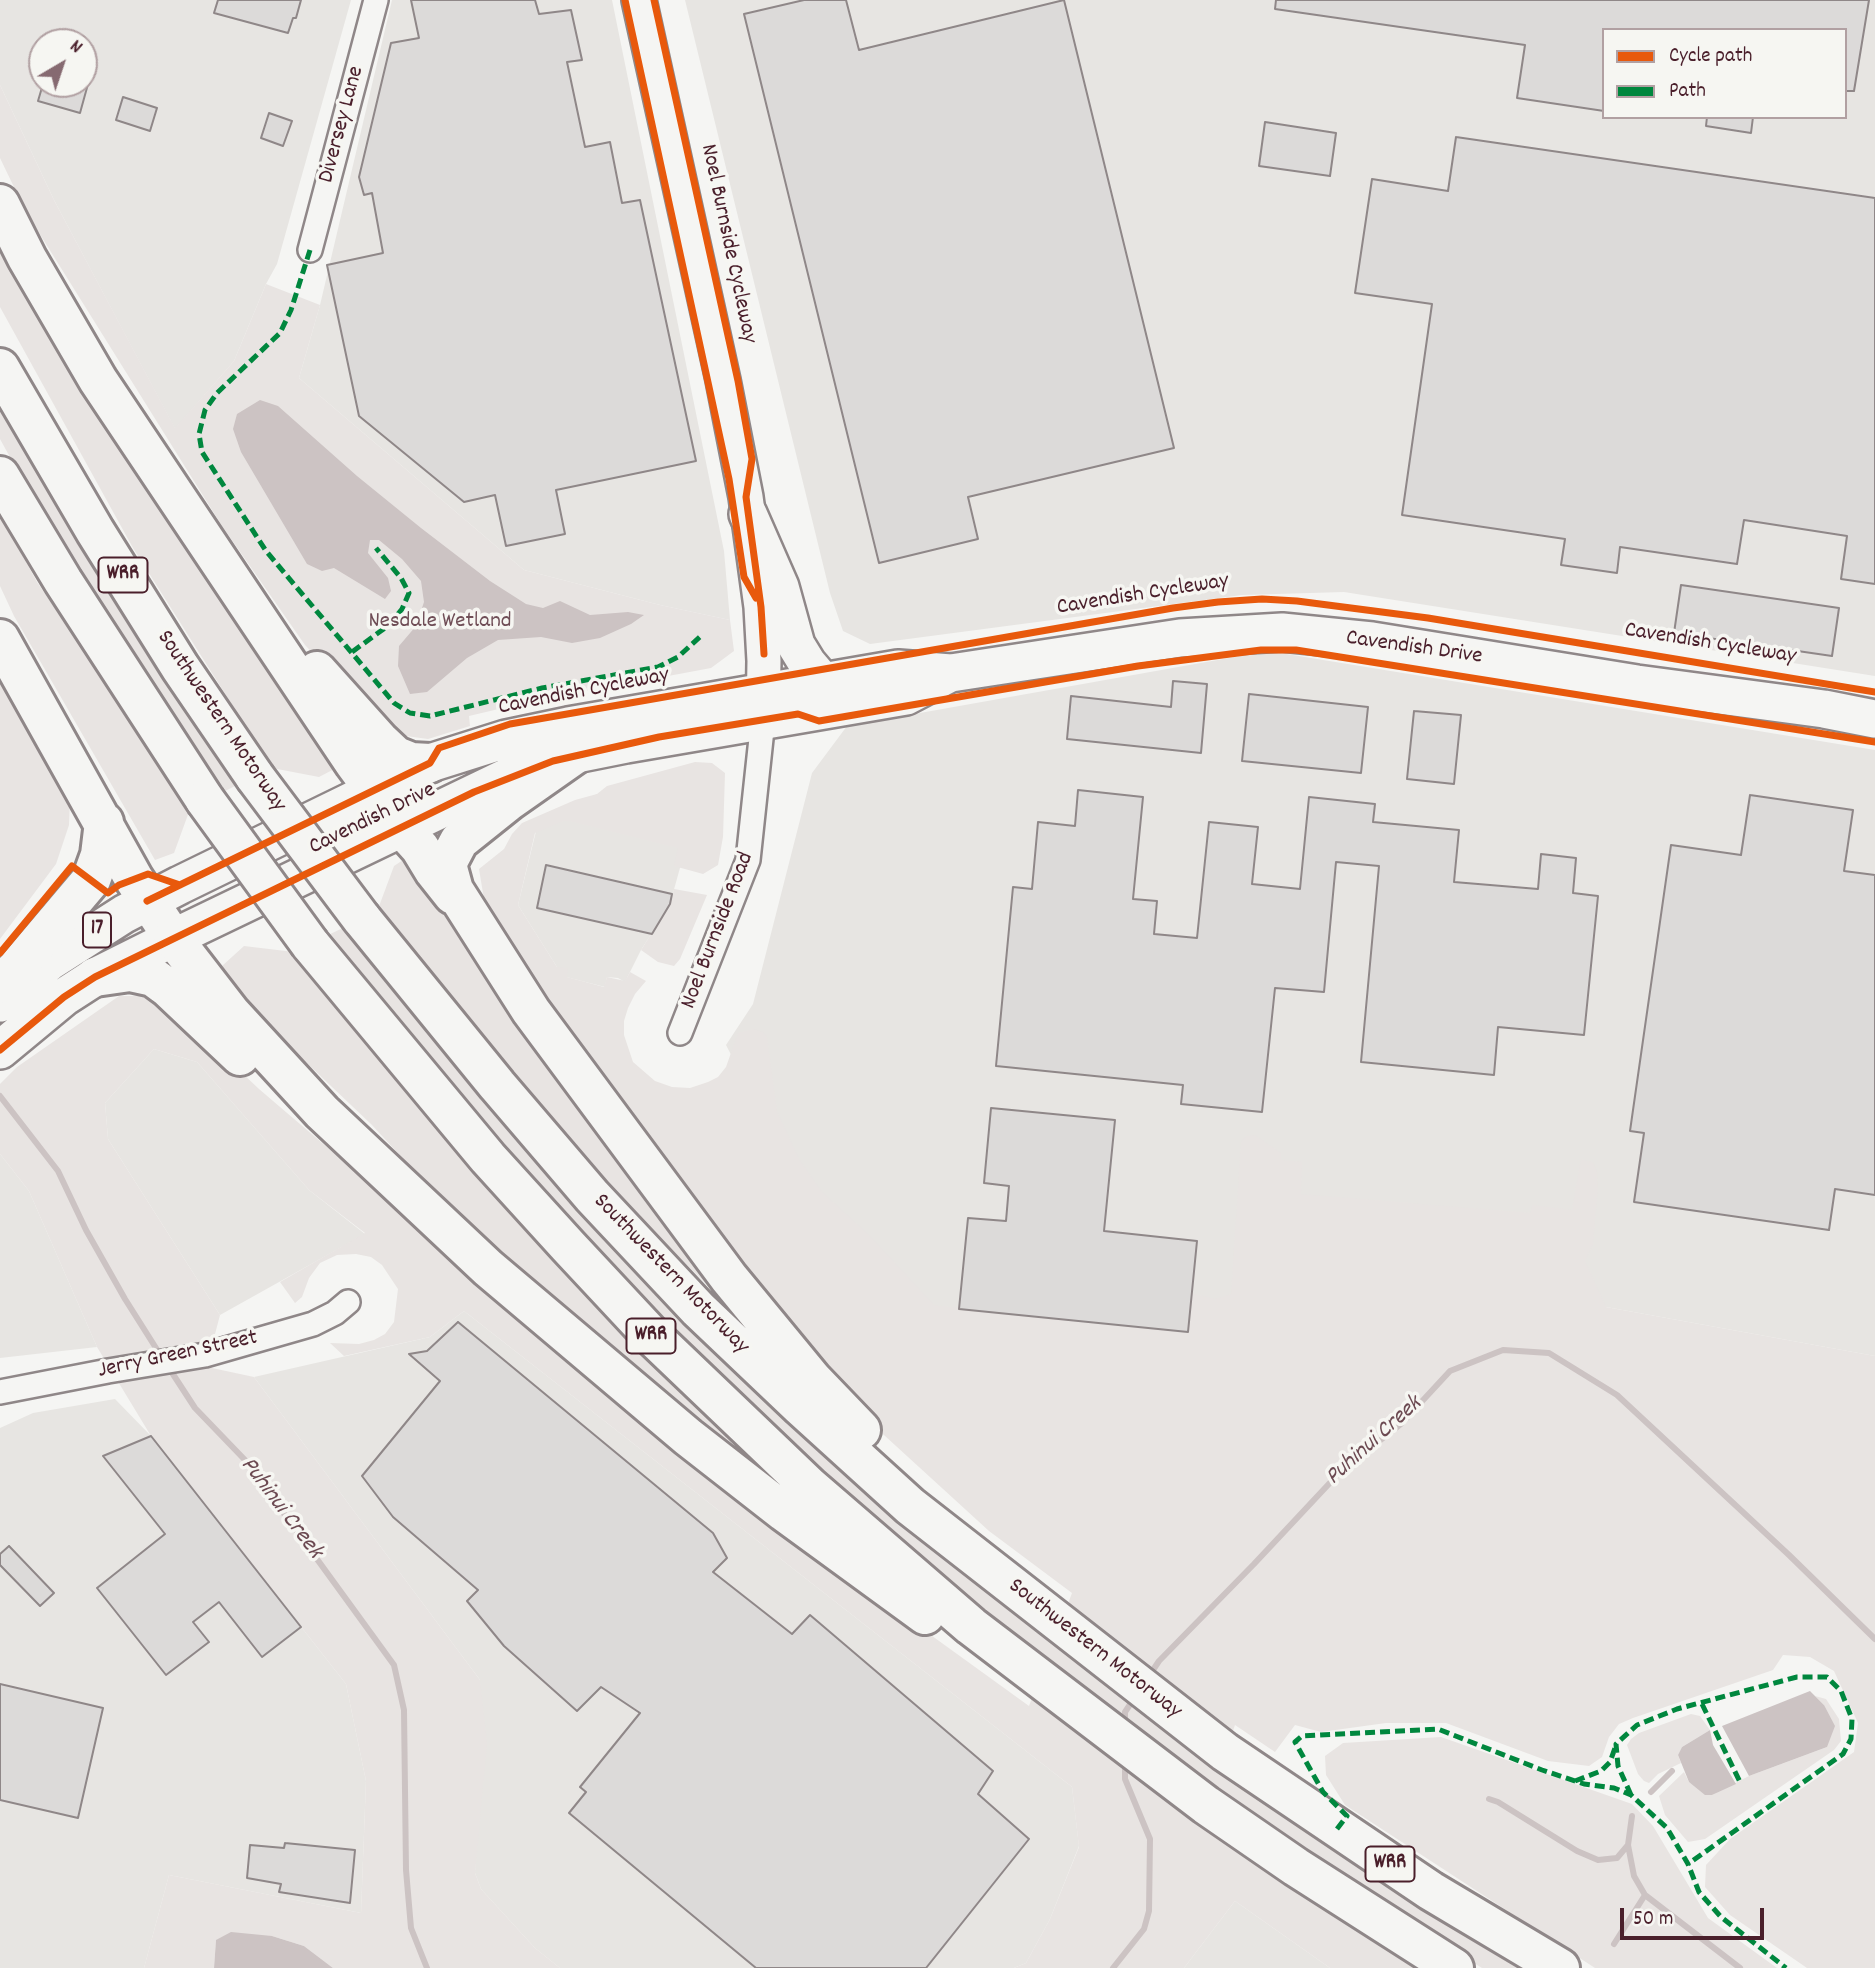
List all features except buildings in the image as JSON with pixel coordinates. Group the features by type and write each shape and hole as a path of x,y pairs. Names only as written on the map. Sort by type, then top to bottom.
{"highway":[{"path":"0,204 27,258 98,380 374,790 462,905"},
{"name":"Southwestern Motorway","path":"4,374 95,531 180,667 255,777 361,918 514,1105 592,1196 698,1309 910,1506 1225,1752 1431,1891 1559,1968"},
{"name":"WRR","path":"0,476 63,581 205,800 310,944 488,1158 652,1336 810,1487 1040,1684 1073,1705 1206,1805 1307,1874 1454,1968"},
{"path":"203,537 235,565 328,686 381,742 397,756 411,762 430,763"},
{"path":"0,639 147,901 208,986 322,1112 488,1268 688,1437 894,1595 976,1650 1040,1684"},
{"path":"576,754 509,800 459,841 448,868 454,890 462,905 531,1011 629,1145 729,1278 813,1380 1060,1625"},
{"path":"0,984 92,880 100,855 104,822"},
{"path":"95,977 130,972 156,979 268,1080 297,1102 322,1112"}],"main road":[{"name":"Noel Burnside Road","path":"639,0 720,367 748,514 761,607 764,706"},
{"path":"748,514 780,587 796,645 824,683"},
{"name":"Cavendish Drive","path":"0,1050 64,997 95,977 514,774 576,754 659,737 764,706 824,683 898,669 951,673 1180,638 1282,632 1372,641 1875,719"},
{"name":"Cavendish Drive","path":"0,1003 58,956 147,901 430,763 506,739 654,710 764,706 906,696 951,673"}],"street":[{"name":"Diversey Lane","path":"310,250 376,0"},
{"name":"Noel Burnside Road","path":"680,1033 748,860 764,706"},
{"name":"Jerry Green Street","path":"0,1392 205,1355 313,1324 335,1313 348,1302"}],"shaded area":[{"path":"0,0 351,0 277,264 234,361 175,429 54,200 0,85"},
{"path":"392,0 612,0 724,551 730,620 524,570 299,378 320,305"},
{"path":"685,0 1875,0 1875,676 1344,592 1242,595 870,644 843,631 830,593"},
{"path":"260,400 278,406 421,528 490,581 526,604 543,608 560,601 590,615 628,612 644,615 600,638 572,643 541,637 498,640 467,658 427,692 410,694 398,666 399,646 416,626 424,602 421,581 402,559 379,540 370,540 368,553 388,578 391,591 385,599 334,568 322,571 307,564 241,452 233,429 237,414"},
{"path":"1268,651 1875,750 1875,1356 1606,1307 1038,1523 744,1080 726,1045 753,1004 812,773 847,726"},
{"path":"597,794 686,846 670,904 641,950 625,982 607,977 605,987 566,977 518,905 537,827"},
{"path":"154,1049 197,1062 309,1190 365,1234 220,1315 108,1139 105,1103"},
{"path":"0,1154 29,1191 97,1347 0,1358"},
{"path":"464,1311 1072,1787 1079,1846 1050,1919 1026,1963 1014,1968 560,1968 535,1948 481,1889 475,1873 480,1680 254,1377 430,1337"},
{"path":"115,1399 151,1436 346,1684 366,1781 361,1913 169,1875 144,1968 0,1968 0,1428 33,1413"},
{"path":"1810,1691 1824,1705 1835,1726 1827,1747 1749,1776 1722,1726"},
{"path":"1710,1730 1713,1745 1736,1784 1712,1795 1705,1795 1689,1782 1678,1755 1682,1747"},
{"path":"1235,1901 1330,1968 1184,1968"},
{"path":"231,1932 272,1936 304,1946 333,1968 214,1968 216,1940"}],"green space":[{"name":"Nesdale Wetland","path":"0,85 54,200 175,428 234,361 266,284 320,305 299,378 524,570 730,620 734,651 711,668 469,716 470,726 428,739 384,729 305,645 222,526 26,212 0,158"},
{"path":"0,229 342,765 319,777 272,768 133,548 0,307"},
{"path":"0,400 239,784 221,793 44,519 0,439"},
{"path":"0,515 37,582 190,809 174,853 155,860 14,616 0,586"},
{"path":"0,679 70,799 69,825 56,864 0,939"},
{"path":"695,762 712,763 725,773 723,837 718,865 703,874 674,866 678,848 563,821 535,833 518,905 557,967 568,968 567,977 604,987 607,977 625,981 630,972 646,981 628,1008 624,1035 633,1062 655,1081 672,1087 690,1088 708,1082 718,1077 726,1067 738,1033 754,1029 763,1032 767,1037 777,1111 799,1159 822,1192 868,1234 934,1305 1188,1332 1192,1293 1215,1299 1231,1294 1241,1142 1246,1136 1255,1135 1281,1153 1281,1160 1302,1162 1301,1194 1530,1213 1532,1205 1572,1210 1581,1159 1593,1162 1598,1187 1593,1244 1585,1261 1606,1307 1875,1356 1875,1968 1807,1968 1730,1915 1705,1887 1706,1865 1730,1839 1854,1752 1858,1723 1834,1671 1810,1657 1783,1655 1773,1670 1619,1724 1609,1737 1602,1757 1589,1766 1548,1761 1446,1723 1386,1723 1321,1732 1295,1725 1275,1752 1235,1725 1220,1768 1373,1875 1521,1968 1482,1968 1391,1911 1423,1968 1330,1968 1235,1901 1184,1968 1014,1968 1026,1963 1050,1919 1079,1847 1072,1787 464,1311 430,1337 344,1356 330,1343 359,1344 374,1340 385,1334 394,1322 398,1289 382,1265 371,1257 356,1254 337,1255 320,1263 309,1278 302,1297 295,1303 280,1282 365,1233 309,1190 197,1062 154,1049 105,1103 108,1139 220,1315 215,1334 199,1343 212,1368 254,1377 480,1680 487,1743 475,1873 481,1889 535,1948 560,1968 333,1968 304,1946 272,1936 216,1940 214,1968 144,1968 169,1875 361,1913 366,1781 346,1684 151,1436 97,1347 29,1191 0,1154 0,1084 17,1067 119,996 146,996 159,1003 168,1003 259,1089 383,1195 809,1547 1029,1706 1046,1661 890,1538 668,1325 531,1183 326,936 345,927 458,1070 522,1139 1054,1641 1072,1593 989,1531 873,1425 738,1259 593,1067 484,899 479,869 504,849 522,823 575,800 597,794 607,786"},
{"path":"406,858 793,1371 606,1184 460,1013 378,909 394,866"},
{"path":"674,889 707,895 680,959 674,966 658,962 641,950 670,904"},
{"path":"244,946 294,952 401,1087 482,1183 573,1281 764,1469 755,1479 474,1236 372,1125 271,1029 222,966"},
{"path":"1815,1696 1826,1699 1839,1719 1841,1741 1834,1750 1705,1839 1688,1842 1665,1815 1659,1796 1684,1772 1689,1782 1712,1795 1749,1776 1827,1747 1824,1705"},
{"path":"1691,1714 1700,1716 1710,1730 1682,1747 1678,1755 1681,1763 1658,1774 1649,1783 1644,1781 1638,1774 1627,1745 1631,1739 1639,1733"},
{"path":"1441,1737 1632,1804 1653,1826 1708,1918 1777,1968 1595,1968 1345,1805 1326,1775 1325,1756 1343,1743"}],"waterway":[{"name":"Puhinui Creek","path":"0,1096 58,1171 86,1230 161,1356"},
{"name":"Puhinui Creek","path":"1149,1676 1159,1661 1341,1471 1401,1424 1450,1371 1503,1350 1549,1353 1617,1395 1875,1639"},
{"name":"Puhinui Creek","path":"167,1365 195,1408 245,1460 394,1665 404,1710 406,1870 411,1928 427,1968"},
{"name":"Puhinui Creek","path":"1125,1725 1125,1712 1135,1697"},
{"name":"Puhinui Creek","path":"1113,1968 1144,1929 1149,1911 1150,1839 1125,1779 1125,1761"},
{"path":"1651,1792 1672,1771"},
{"path":"1489,1799 1577,1851 1598,1860 1617,1858 1628,1845 1632,1816"},
{"path":"1628,1845 1634,1876 1645,1895 1740,1968"},
{"path":"1614,1944 1645,1895"}],"marked path":[{"path":"310,250 291,310 280,333 217,393 205,410 199,434 202,452 266,551 394,703 410,713 430,716 542,688 658,667 678,657 703,634"},
{"path":"352,652 389,625 402,609 409,593 401,578 376,548"},
{"path":"1631,1795 1618,1766 1616,1744 1637,1725 1677,1709 1797,1677 1827,1677 1841,1691 1852,1719 1851,1739 1843,1754 1688,1864"},
{"path":"1702,1704 1740,1782"},
{"path":"1337,1829 1347,1816 1323,1792 1295,1742 1302,1736 1438,1729 1542,1770 1584,1784 1614,1788 1631,1795 1667,1828 1688,1864 1699,1892 1721,1917 1786,1968"},
{"path":"1575,1781 1601,1771 1610,1762 1615,1748"}],"cycle path":[{"path":"625,0 729,479 744,577 756,598"},
{"name":"Noel Burnside Cycleway","path":"654,0 738,381 752,459 746,497 761,607 764,654"},
{"name":"Cavendish Cycleway","path":"147,901 430,763 439,748 510,724 1218,602 1262,599 1297,601 1428,618 1875,692"},
{"path":"0,1050 64,997 95,977 474,792 553,761 659,737 798,714 819,721 1138,666 1261,650 1296,650 1875,742"},
{"path":"0,953 72,866 108,893 119,885 148,874 180,885"}]}
